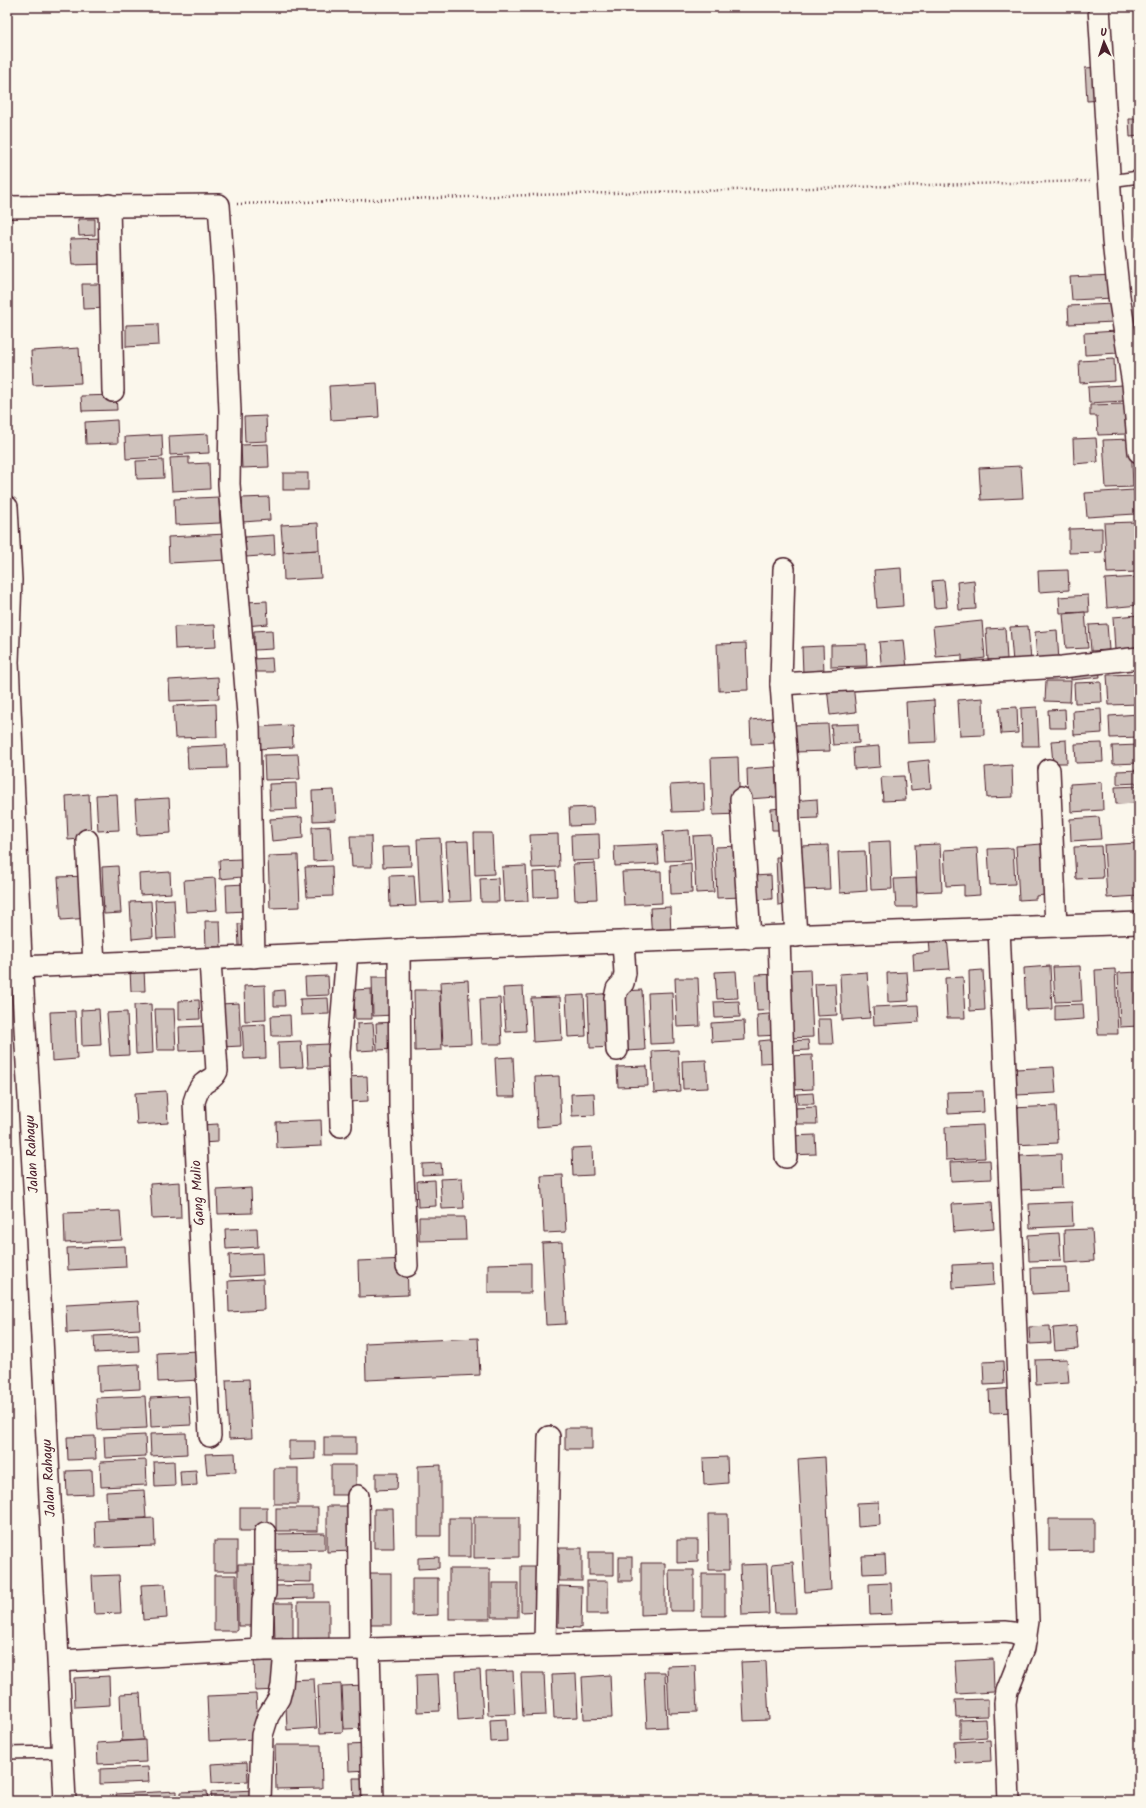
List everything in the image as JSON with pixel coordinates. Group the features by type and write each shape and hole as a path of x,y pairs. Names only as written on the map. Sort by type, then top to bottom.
{"street":[{"path":"1099,7 1113,241 1119,296 1132,332 1133,384 1139,452"},
{"path":"109,205 114,391"},
{"path":"7,207 219,205 224,275 230,411 229,484 249,726 254,957"},
{"name":"Jalan Rahayu","path":"7,507 11,580 8,662 16,962 59,1661 65,1801"},
{"path":"784,569 781,684 787,765 789,824 786,1157"},
{"path":"781,684 1062,667 1139,658"},
{"path":"1048,770 1056,926"},
{"path":"741,799 750,938"},
{"path":"87,840 94,964"},
{"path":"16,962 94,964 210,960 347,952 1139,923"},
{"path":"999,928 1028,1621 1024,1648 1007,1691 1005,1703 1009,1801"},
{"path":"618,1050 615,998 617,989 624,983 625,973 623,942"},
{"path":"399,950 400,1109 408,1266"},
{"path":"341,1126 339,1045 347,952"},
{"name":"Gang Mulio","path":"210,960 218,1071 214,1078 204,1083 198,1089 194,1102 210,1436"},
{"path":"545,1644 549,1437"},
{"path":"358,1496 372,1801"},
{"path":"262,1650 263,1600 265,1589 265,1533"},
{"path":"59,1661 262,1650 285,1651 1005,1632 1013,1633 1026,1638"},
{"path":"260,1801 262,1735 268,1716 280,1698 285,1651"}],"lane":[{"path":"1110,180 1139,177"},
{"path":"7,1753 62,1752"}],"path":[{"path":"219,205 1110,180"}],"building":[{"path":"1101,67 1103,100 1087,101 1085,68"},
{"path":"1129,119 1139,119 1139,136 1130,137"},
{"path":"1136,216 1139,216 1139,237 1137,237"},
{"path":"78,219 95,219 95,235 79,236"},
{"path":"104,238 105,264 72,265 70,239"},
{"path":"1113,275 1114,298 1072,300 1070,277"},
{"path":"82,284 108,284 109,308 83,309"},
{"path":"1114,304 1115,322 1069,324 1068,306"},
{"path":"158,324 159,345 126,347 126,325"},
{"path":"1117,331 1118,353 1085,355 1084,333"},
{"path":"79,348 81,383 33,385 31,351"},
{"path":"1114,359 1115,381 1080,383 1079,361"},
{"path":"377,383 379,417 331,420 329,386"},
{"path":"1123,385 1124,401 1089,403 1088,387"},
{"path":"116,395 117,410 82,411 81,396"},
{"path":"1124,404 1126,434 1098,435 1097,416 1090,416 1090,405"},
{"path":"266,416 267,441 245,442 244,417"},
{"path":"117,420 118,443 86,444 85,422"},
{"path":"208,434 209,453 170,455 169,436"},
{"path":"162,435 163,457 126,459 125,437"},
{"path":"1096,438 1098,462 1074,464 1073,439"},
{"path":"1131,439 1133,487 1106,488 1103,440"},
{"path":"268,444 269,467 242,468 241,445"},
{"path":"189,457 189,464 209,463 210,489 172,491 170,458"},
{"path":"163,460 164,478 137,479 136,461"},
{"path":"1021,466 1023,498 981,500 979,468"},
{"path":"283,473 308,473 308,490 283,490"},
{"path":"1134,490 1135,514 1087,517 1085,493"},
{"path":"219,497 220,523 175,525 174,499"},
{"path":"269,497 270,520 243,522 242,498"},
{"path":"1136,522 1138,572 1107,573 1104,523"},
{"path":"318,523 319,550 283,552 281,525"},
{"path":"1102,528 1102,552 1069,553 1069,529"},
{"path":"226,534 227,560 169,563 168,537"},
{"path":"274,535 275,555 246,557 245,537"},
{"path":"319,550 321,578 284,580 283,552"},
{"path":"901,568 903,606 877,608 874,570"},
{"path":"1068,570 1069,590 1039,592 1038,571"},
{"path":"1139,577 1139,605 1107,608 1105,579"},
{"path":"944,580 947,607 934,608 932,581"},
{"path":"974,580 976,609 959,610 957,582"},
{"path":"1088,595 1089,612 1060,613 1059,597"},
{"path":"267,601 268,624 246,626 245,602"},
{"path":"1085,612 1088,648 1066,649 1063,614"},
{"path":"1139,615 1139,648 1115,650 1113,617"},
{"path":"982,621 985,658 962,661 962,655 936,657 933,626"},
{"path":"1107,624 1109,650 1091,651 1089,625"},
{"path":"215,625 216,647 175,649 174,627"},
{"path":"1028,626 1031,660 1013,662 1010,627"},
{"path":"1005,628 1007,659 988,660 986,629"},
{"path":"272,630 273,649 254,650 254,631"},
{"path":"1057,630 1059,661 1037,662 1035,632"},
{"path":"904,640 907,669 882,672 879,642"},
{"path":"746,643 748,690 719,691 717,644"},
{"path":"866,644 867,666 831,667 831,645"},
{"path":"823,646 824,673 803,674 802,647"},
{"path":"272,658 273,672 252,672 252,659"},
{"path":"1099,667 1100,677 1071,680 1071,669"},
{"path":"1139,674 1139,704 1109,705 1107,675"},
{"path":"218,677 219,699 170,701 169,680"},
{"path":"1046,681 1071,681 1070,702 1045,701"},
{"path":"1101,682 1102,702 1075,703 1074,683"},
{"path":"853,684 856,712 830,715 827,687"},
{"path":"983,698 984,735 960,736 958,700"},
{"path":"934,700 936,742 908,743 906,702"},
{"path":"216,704 217,737 175,738 173,706"},
{"path":"1017,707 1018,733 1001,734 999,708"},
{"path":"1037,707 1039,746 1022,746 1021,708"},
{"path":"1065,709 1066,728 1049,728 1048,710"},
{"path":"1101,709 1102,733 1074,735 1073,711"},
{"path":"1139,714 1139,737 1110,738 1109,716"},
{"path":"773,718 774,743 751,744 750,720"},
{"path":"828,724 830,751 794,752 792,725"},
{"path":"858,724 859,743 833,745 831,725"},
{"path":"292,725 293,747 257,749 256,727"},
{"path":"1066,740 1067,763 1053,763 1051,741"},
{"path":"1102,743 1103,762 1076,763 1075,744"},
{"path":"226,745 227,768 188,769 187,747"},
{"path":"1139,745 1139,763 1113,764 1112,746"},
{"path":"879,746 880,767 854,769 853,748"},
{"path":"298,754 300,779 265,780 264,755"},
{"path":"738,757 740,814 713,815 711,758"},
{"path":"929,760 931,788 911,790 908,762"},
{"path":"1012,765 1013,797 987,798 985,767"},
{"path":"775,767 777,797 748,799 747,769"},
{"path":"1139,770 1139,783 1117,784 1117,771"},
{"path":"904,776 906,800 883,801 881,777"},
{"path":"1102,782 1103,810 1071,812 1070,784"},
{"path":"296,783 297,809 270,810 269,784"},
{"path":"704,783 705,811 672,812 670,785"},
{"path":"1139,786 1139,803 1116,804 1115,787"},
{"path":"334,790 336,820 313,821 312,791"},
{"path":"89,794 91,838 68,840 66,796"},
{"path":"117,794 119,830 98,831 96,795"},
{"path":"169,798 171,833 137,835 135,800"},
{"path":"817,799 818,818 792,819 791,801"},
{"path":"593,807 594,825 570,826 569,808"},
{"path":"1135,807 1139,807 1139,823 1135,823"},
{"path":"782,808 782,830 772,830 771,809"},
{"path":"302,817 303,838 272,841 270,819"},
{"path":"1099,817 1101,839 1071,841 1070,819"},
{"path":"330,826 332,860 313,861 312,827"},
{"path":"689,830 691,860 665,861 663,832"},
{"path":"474,833 492,833 494,874 475,875"},
{"path":"558,834 559,867 532,868 530,835"},
{"path":"599,834 600,860 572,861 571,835"},
{"path":"711,835 714,892 696,893 693,836"},
{"path":"350,836 371,836 372,867 352,867"},
{"path":"440,838 443,902 420,903 417,839"},
{"path":"468,841 471,901 449,902 446,842"},
{"path":"890,841 892,889 871,890 869,842"},
{"path":"1137,843 1139,896 1107,898 1104,845"},
{"path":"657,844 659,864 615,866 614,846"},
{"path":"940,844 942,891 917,892 915,845"},
{"path":"1042,844 1045,895 1036,896 1036,899 1019,900 1016,846"},
{"path":"828,845 830,889 802,890 800,846"},
{"path":"410,846 411,866 383,867 382,847"},
{"path":"741,846 743,897 717,898 715,847"},
{"path":"1101,846 1103,878 1076,879 1074,847"},
{"path":"977,848 980,895 964,896 964,885 946,886 944,850"},
{"path":"1013,848 1015,884 990,885 988,849"},
{"path":"865,851 867,891 840,893 838,852"},
{"path":"298,855 300,907 270,908 268,856"},
{"path":"776,857 787,857 789,904 778,905"},
{"path":"241,859 242,877 220,879 219,860"},
{"path":"595,863 597,899 575,900 573,864"},
{"path":"691,863 692,893 671,894 670,865"},
{"path":"118,866 121,913 104,914 102,867"},
{"path":"332,866 333,896 307,897 305,867"},
{"path":"526,866 528,901 504,902 502,867"},
{"path":"556,871 557,896 534,897 533,872"},
{"path":"661,871 662,903 624,905 622,872"},
{"path":"170,872 171,893 140,895 139,874"},
{"path":"414,875 416,906 390,907 389,876"},
{"path":"771,875 772,899 754,900 753,876"},
{"path":"88,876 90,918 61,920 58,877"},
{"path":"215,878 217,910 186,912 184,880"},
{"path":"498,878 499,902 481,902 480,879"},
{"path":"916,878 917,907 896,907 894,879"},
{"path":"245,884 246,911 227,912 226,885"},
{"path":"174,899 176,938 157,939 155,900"},
{"path":"151,901 153,937 132,939 130,902"},
{"path":"670,907 671,939 652,940 650,908"},
{"path":"205,921 220,921 221,947 206,947"},
{"path":"251,923 252,945 239,946 238,924"},
{"path":"947,937 950,969 914,971 913,954 930,952 929,938"},
{"path":"1050,966 1052,1009 1026,1010 1024,968"},
{"path":"1080,966 1082,1001 1055,1002 1053,967"},
{"path":"144,969 145,991 131,991 130,970"},
{"path":"810,969 813,1037 791,1038 788,970"},
{"path":"1115,969 1118,1034 1098,1034 1095,970"},
{"path":"983,970 985,1010 970,1011 969,971"},
{"path":"736,971 738,998 717,999 715,972"},
{"path":"867,972 870,1018 842,1020 840,974"},
{"path":"907,972 909,1001 888,1002 887,973"},
{"path":"1139,972 1139,1026 1120,1027 1118,973"},
{"path":"779,974 781,1010 757,1011 755,975"},
{"path":"328,976 329,995 306,996 305,977"},
{"path":"372,977 393,977 395,1015 373,1016"},
{"path":"963,977 965,1018 947,1018 945,978"},
{"path":"675,978 698,978 700,1026 677,1027"},
{"path":"468,980 471,1044 443,1045 440,982"},
{"path":"835,983 837,1015 817,1016 815,984"},
{"path":"265,985 266,1020 245,1021 244,986"},
{"path":"523,987 526,1031 506,1032 503,988"},
{"path":"371,989 372,1019 355,1019 354,990"},
{"path":"284,990 285,1006 274,1006 274,991"},
{"path":"414,990 440,990 442,1050 415,1051"},
{"path":"642,990 645,1050 626,1051 623,991"},
{"path":"672,992 674,1043 650,1044 648,993"},
{"path":"614,993 616,1047 590,1048 588,995"},
{"path":"584,995 586,1036 568,1037 566,996"},
{"path":"560,997 562,1040 533,1042 531,998"},
{"path":"328,998 329,1014 301,1015 300,999"},
{"path":"500,998 502,1044 482,1044 480,999"},
{"path":"199,1000 200,1019 179,1020 179,1001"},
{"path":"739,1001 740,1017 715,1018 714,1002"},
{"path":"239,1003 241,1046 222,1047 220,1004"},
{"path":"151,1004 153,1053 136,1054 134,1005"},
{"path":"1083,1004 1084,1019 1055,1021 1055,1005"},
{"path":"918,1005 919,1022 874,1025 873,1007"},
{"path":"99,1009 101,1045 82,1046 81,1010"},
{"path":"155,1009 174,1009 176,1050 157,1050"},
{"path":"75,1011 77,1059 52,1061 50,1012"},
{"path":"127,1012 129,1055 110,1056 107,1013"},
{"path":"780,1013 781,1035 758,1036 757,1015"},
{"path":"290,1015 291,1036 272,1036 271,1016"},
{"path":"818,1019 831,1019 833,1044 819,1044"},
{"path":"744,1021 745,1040 712,1042 711,1023"},
{"path":"395,1022 397,1049 377,1050 376,1023"},
{"path":"373,1023 375,1050 358,1051 357,1024"},
{"path":"265,1024 266,1058 244,1059 242,1025"},
{"path":"204,1026 205,1050 180,1051 179,1027"},
{"path":"779,1039 781,1062 760,1063 759,1041"},
{"path":"808,1040 809,1050 789,1051 789,1041"},
{"path":"301,1041 303,1067 279,1068 278,1042"},
{"path":"329,1044 330,1067 308,1068 307,1045"},
{"path":"678,1050 680,1091 654,1093 652,1051"},
{"path":"812,1055 813,1089 792,1090 790,1056"},
{"path":"513,1057 515,1097 497,1097 495,1058"},
{"path":"706,1060 708,1088 683,1089 682,1061"},
{"path":"647,1066 648,1086 618,1087 617,1067"},
{"path":"1054,1067 1056,1093 1017,1095 1016,1069"},
{"path":"367,1076 368,1101 347,1102 346,1077"},
{"path":"559,1076 561,1125 537,1127 535,1077"},
{"path":"166,1091 168,1123 137,1125 135,1093"},
{"path":"983,1091 984,1112 948,1114 947,1092"},
{"path":"594,1093 595,1115 572,1116 571,1094"},
{"path":"813,1093 814,1104 798,1104 797,1094"},
{"path":"1056,1106 1058,1143 1014,1145 1012,1108"},
{"path":"816,1107 817,1124 794,1124 794,1108"},
{"path":"321,1120 322,1146 277,1148 276,1122"},
{"path":"218,1124 218,1142 201,1143 200,1125"},
{"path":"983,1125 985,1158 946,1160 945,1127"},
{"path":"815,1135 816,1154 791,1155 790,1136"},
{"path":"592,1147 593,1175 573,1176 572,1148"},
{"path":"1061,1154 1062,1188 1021,1190 1020,1156"},
{"path":"990,1160 991,1179 951,1181 950,1162"},
{"path":"441,1163 442,1174 422,1175 422,1164"},
{"path":"563,1175 566,1232 544,1233 541,1176"},
{"path":"462,1178 464,1208 442,1209 440,1179"},
{"path":"435,1180 436,1206 418,1207 417,1181"},
{"path":"180,1182 181,1218 152,1219 150,1184"},
{"path":"251,1188 252,1213 218,1214 217,1190"},
{"path":"992,1202 994,1229 954,1232 952,1204"},
{"path":"1072,1202 1073,1226 1030,1228 1029,1204"},
{"path":"120,1211 122,1240 65,1243 64,1213"},
{"path":"419,1217 465,1217 466,1240 419,1241"},
{"path":"257,1228 258,1247 226,1249 225,1229"},
{"path":"1092,1229 1094,1261 1065,1263 1064,1230"},
{"path":"1059,1233 1061,1260 1029,1261 1028,1235"},
{"path":"562,1242 566,1324 546,1325 542,1243"},
{"path":"125,1246 126,1267 68,1270 67,1248"},
{"path":"262,1253 263,1275 230,1277 229,1255"},
{"path":"407,1259 408,1295 359,1297 358,1261"},
{"path":"531,1263 531,1293 488,1293 488,1264"},
{"path":"993,1263 994,1285 953,1288 952,1265"},
{"path":"1067,1267 1068,1292 1032,1294 1031,1268"},
{"path":"263,1279 264,1310 229,1312 228,1281"},
{"path":"138,1301 140,1329 67,1333 66,1305"},
{"path":"1050,1326 1051,1343 1030,1344 1029,1327"},
{"path":"1076,1326 1078,1349 1055,1351 1053,1328"},
{"path":"138,1334 139,1351 95,1353 94,1336"},
{"path":"478,1338 480,1375 366,1380 365,1343"},
{"path":"199,1351 201,1380 158,1382 157,1353"},
{"path":"1067,1359 1069,1383 1036,1385 1035,1360"},
{"path":"1003,1361 1004,1384 984,1385 983,1362"},
{"path":"139,1364 140,1389 99,1391 98,1366"},
{"path":"249,1379 252,1438 229,1439 226,1380"},
{"path":"1015,1388 1016,1412 990,1413 989,1390"},
{"path":"145,1396 147,1428 98,1430 96,1398"},
{"path":"189,1396 191,1425 151,1427 150,1398"},
{"path":"565,1428 592,1428 592,1449 565,1449"},
{"path":"186,1433 187,1454 151,1456 150,1434"},
{"path":"145,1435 146,1456 105,1458 104,1437"},
{"path":"95,1436 96,1459 68,1460 67,1437"},
{"path":"324,1437 356,1437 356,1455 324,1455"},
{"path":"289,1441 315,1441 315,1459 289,1460"},
{"path":"235,1453 236,1472 207,1474 205,1454"},
{"path":"727,1457 728,1483 704,1485 703,1458"},
{"path":"825,1457 831,1590 805,1592 798,1459"},
{"path":"146,1460 147,1485 101,1487 100,1462"},
{"path":"174,1461 175,1486 155,1487 154,1462"},
{"path":"331,1465 356,1465 356,1495 331,1495"},
{"path":"441,1465 441,1536 418,1536 418,1466"},
{"path":"274,1468 298,1468 298,1504 274,1504"},
{"path":"92,1470 93,1494 67,1495 66,1471"},
{"path":"196,1470 197,1485 181,1486 180,1471"},
{"path":"376,1473 398,1473 397,1489 376,1490"},
{"path":"144,1490 146,1518 107,1519 106,1492"},
{"path":"879,1502 880,1525 858,1527 857,1503"},
{"path":"327,1506 354,1506 354,1551 327,1552"},
{"path":"240,1507 267,1507 267,1531 240,1531"},
{"path":"276,1508 318,1508 318,1531 276,1531"},
{"path":"374,1509 393,1509 394,1548 374,1548"},
{"path":"708,1514 728,1514 729,1570 709,1570"},
{"path":"474,1517 519,1517 519,1557 474,1558"},
{"path":"154,1518 155,1546 96,1548 95,1521"},
{"path":"449,1518 471,1518 471,1557 449,1557"},
{"path":"1049,1519 1094,1519 1094,1550 1049,1551"},
{"path":"325,1533 325,1549 275,1550 275,1534"},
{"path":"677,1540 698,1540 698,1562 677,1563"},
{"path":"214,1541 237,1541 237,1571 214,1571"},
{"path":"559,1548 582,1548 582,1581 559,1581"},
{"path":"589,1552 614,1552 614,1575 589,1575"},
{"path":"885,1555 886,1573 863,1574 862,1556"},
{"path":"439,1557 439,1568 418,1569 418,1558"},
{"path":"619,1557 632,1557 632,1581 619,1581"},
{"path":"793,1562 796,1613 775,1613 772,1564"},
{"path":"641,1563 665,1563 665,1614 641,1615"},
{"path":"238,1564 260,1564 261,1626 238,1626"},
{"path":"767,1564 769,1614 742,1615 740,1565"},
{"path":"273,1565 311,1565 311,1582 273,1581"},
{"path":"521,1566 543,1566 544,1611 521,1612"},
{"path":"449,1569 490,1569 490,1619 449,1619"},
{"path":"669,1570 694,1570 694,1611 670,1611"},
{"path":"368,1573 391,1573 391,1625 368,1625"},
{"path":"702,1574 725,1574 725,1616 702,1616"},
{"path":"119,1575 121,1613 94,1614 92,1576"},
{"path":"214,1575 236,1575 237,1631 214,1631"},
{"path":"412,1578 438,1578 438,1615 412,1616"},
{"path":"587,1581 608,1581 608,1614 587,1614"},
{"path":"492,1583 518,1583 518,1617 492,1617"},
{"path":"891,1583 892,1614 870,1615 869,1584"},
{"path":"165,1584 167,1618 143,1620 141,1585"},
{"path":"315,1585 315,1598 275,1599 274,1586"},
{"path":"559,1586 582,1587 581,1628 558,1627"},
{"path":"298,1602 329,1602 329,1639 298,1639"},
{"path":"274,1603 293,1603 293,1640 275,1641"},
{"path":"277,1655 279,1690 255,1691 254,1656"},
{"path":"993,1659 994,1692 957,1694 955,1661"},
{"path":"766,1661 769,1720 744,1721 741,1662"},
{"path":"695,1665 697,1712 669,1713 667,1666"},
{"path":"480,1670 483,1718 458,1720 456,1671"},
{"path":"513,1671 515,1714 488,1715 486,1672"},
{"path":"644,1672 665,1672 667,1727 647,1728"},
{"path":"521,1673 544,1673 546,1715 523,1716"},
{"path":"438,1674 440,1711 417,1712 416,1675"},
{"path":"576,1674 578,1717 554,1718 552,1675"},
{"path":"610,1675 612,1718 584,1719 582,1677"},
{"path":"109,1676 110,1705 75,1707 74,1678"},
{"path":"314,1679 317,1728 287,1730 285,1680"},
{"path":"341,1684 343,1732 320,1733 318,1685"},
{"path":"365,1685 367,1728 344,1729 342,1686"},
{"path":"140,1693 143,1740 122,1741 120,1694"},
{"path":"256,1694 259,1739 209,1741 207,1696"},
{"path":"988,1699 988,1716 956,1717 955,1700"},
{"path":"506,1719 507,1741 491,1742 490,1720"},
{"path":"986,1719 987,1737 960,1739 960,1720"},
{"path":"145,1740 146,1762 98,1764 97,1743"},
{"path":"990,1740 991,1761 955,1763 954,1742"},
{"path":"369,1744 370,1770 349,1771 348,1745"},
{"path":"275,1745 321,1745 322,1788 276,1789"},
{"path":"247,1762 248,1781 212,1783 211,1764"},
{"path":"148,1767 149,1782 100,1784 100,1769"},
{"path":"353,1778 368,1778 369,1801 354,1801"},
{"path":"255,1790 255,1801 212,1801 211,1792"},
{"path":"177,1791 177,1801 117,1801 116,1794"},
{"path":"207,1791 208,1801 181,1801 181,1792"}]}
